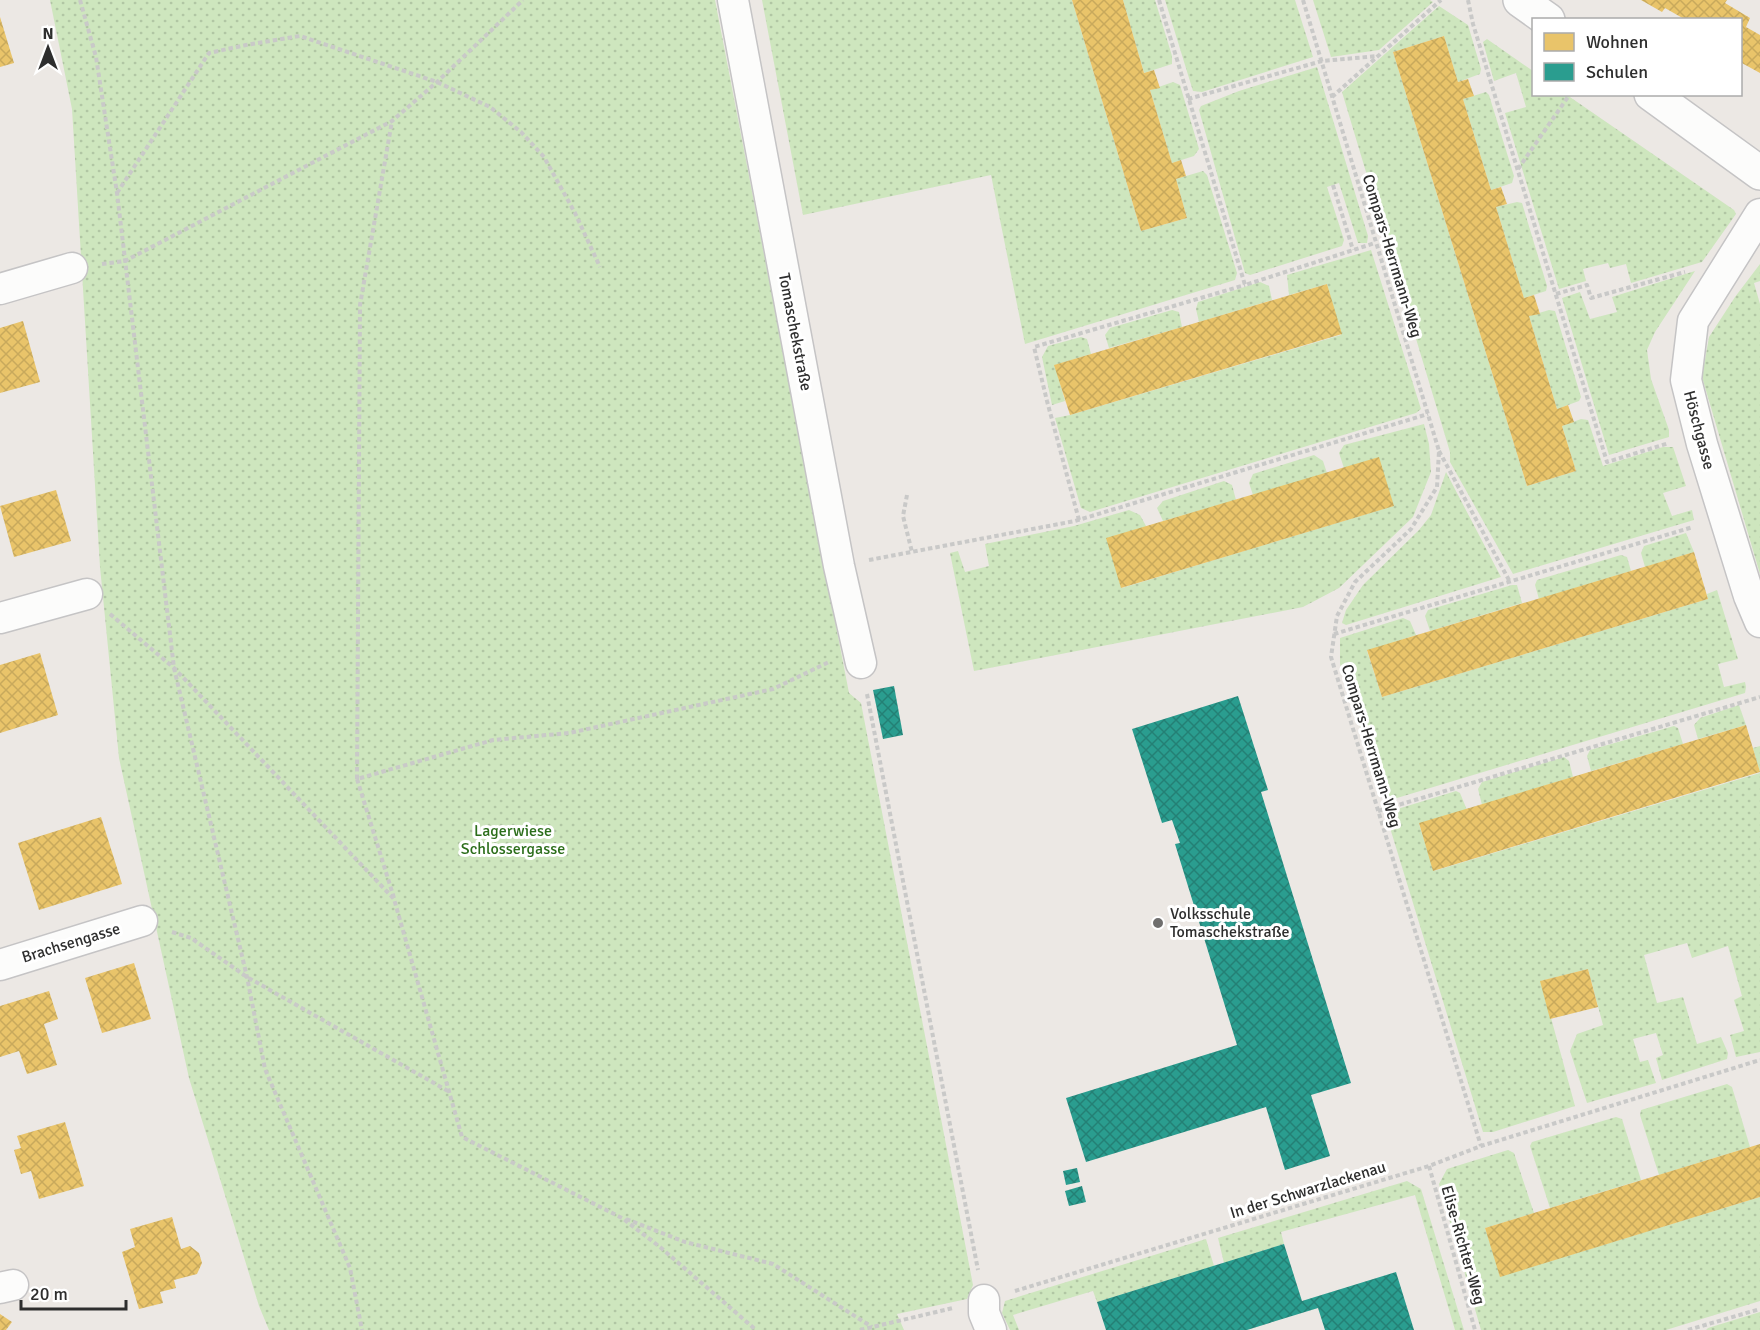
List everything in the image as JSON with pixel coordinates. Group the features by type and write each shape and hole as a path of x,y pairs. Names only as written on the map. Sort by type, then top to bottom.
{"street":[{"name":"Tomaschekstraße","path":"732,0 839,566 861,663"},
{"path":"1655,96 1760,173"},
{"name":"Höschgasse","path":"1760,214 1693,321 1686,380 1725,518 1749,596 1760,622"},
{"path":"0,289 72,268"},
{"path":"0,618 87,594"},
{"name":"Brachsengasse","path":"0,965 142,921"},
{"path":"984,1300 984,1312 991,1330"}],"path":[{"path":"80,0 96,57 117,193 174,668 247,977 265,1069 350,1268 362,1330"},
{"path":"72,268 125,261 392,121 437,82 523,0"},
{"path":"1159,0 1245,285"},
{"name":"Compars-Herrmann-Weg","path":"1303,0 1439,451 1437,487 1411,529 1355,582 1337,616 1331,657 1480,1146"},
{"path":"1332,97 1441,0"},
{"path":"1468,0 1473,24 1607,462 1700,433"},
{"path":"117,193 208,53 300,36 437,82 490,107 521,132 544,157 575,213 600,267"},
{"path":"1188,99 1322,62 1378,56"},
{"path":"1518,169 1569,96"},
{"path":"392,121 360,305 357,779 462,1137 622,1218 685,1242 773,1264 873,1327"},
{"path":"1333,185 1353,250"},
{"path":"1079,520 1034,347 1245,285 1376,243"},
{"path":"1557,294 1587,285 1591,298 1732,258"},
{"path":"839,566 1079,520 1428,414"},
{"path":"1439,451 1510,582"},
{"path":"907,495 903,516 912,552"},
{"path":"1334,634 1725,518"},
{"path":"87,594 174,668 394,899"},
{"path":"357,779 493,740 569,734 773,689 828,662 852,621"},
{"path":"861,663 984,1300"},
{"path":"1378,811 1760,697"},
{"path":"142,921 191,939 247,977 449,1092"},
{"name":"In der Schwarzlackenau","path":"860,1330 984,1300 1429,1166 1480,1146 1760,1060"},
{"name":"Elise-Richter-Weg","path":"1429,1166 1475,1330"},
{"path":"622,1218 660,1247 756,1330"},
{"path":"1688,1330 1760,1309"}],"green space":[{"name":"Lagerwiese Schlossergasse","path":"50,0 715,0 849,693 861,703 973,1285 967,1299 897,1314 904,1330 269,1330 259,1306 189,1078 119,758 100,567 72,109"},
{"path":"762,0 1072,0 1141,231 1187,218 1176,179 1203,171 1207,175 1237,273 1235,280 1025,344 991,175 803,215"},
{"path":"1123,0 1155,0 1172,56 1172,64 1144,73"},
{"path":"1165,0 1295,0 1313,57 1202,92 1193,91"},
{"path":"1313,0 1430,0 1433,2 1379,50 1331,57"},
{"path":"1439,6 1468,25 1481,69 1480,74 1458,82 1444,36 1393,52 1527,486 1576,471 1562,426 1581,419 1588,420 1603,466 1663,447 1673,447 1686,486 1663,493 1672,516 1692,510 1694,520 1513,574 1450,462 1450,452 1342,92"},
{"path":"1487,39 1532,70 1532,96 1568,96 1734,210 1736,214 1702,262 1631,283 1626,264 1610,268 1608,263 1583,269 1586,281 1559,289 1505,113 1526,107 1516,73 1494,81 1483,42"},
{"path":"1317,67 1368,236 1367,243 1358,243 1339,183 1327,187 1344,240 1342,246 1250,275 1245,273 1199,110 1201,106 1239,91"},
{"path":"1173,82 1180,85 1199,149 1194,156 1172,163 1150,90"},
{"path":"1486,92 1489,95 1514,176 1512,183 1491,190 1463,99"},
{"path":"1522,203 1547,286 1546,291 1524,298 1496,207"},
{"path":"1371,250 1421,409 1416,413 1090,512 1081,508 1055,418 1341,335 1327,284 1289,295 1287,275"},
{"path":"1760,264 1760,281 1754,283 1760,304 1760,574 1702,377 1709,337"},
{"path":"1695,271 1655,332 1647,350 1651,379 1669,430 1669,437 1609,455 1562,298 1580,292 1590,319 1617,312 1612,297"},
{"path":"1260,282 1269,286 1272,300 1199,322 1196,309 1198,302"},
{"path":"1172,310 1179,312 1182,327 1109,348 1105,335 1110,328"},
{"path":"1549,310 1555,311 1581,397 1579,401 1557,409 1529,316"},
{"path":"1081,337 1087,339 1091,354 1055,365 1065,401 1052,405 1042,357 1048,346"},
{"path":"1424,424 1429,444 1431,472 1413,517 1339,588 1303,607 974,671 950,553 958,551 965,572 989,566 985,544 1074,526 1129,510 1140,515 1146,526 1122,588 1393,506 1344,468 1339,453 1344,445"},
{"path":"1314,455 1323,461 1327,473 1253,495 1249,483 1253,474"},
{"path":"1446,472 1501,577 1346,625 1342,623 1346,610 1363,585 1419,530 1431,515"},
{"path":"1224,481 1232,485 1236,500 1163,521 1157,508 1163,501"},
{"path":"1686,533 1694,552 1645,567 1641,553 1644,546"},
{"path":"1621,555 1627,557 1631,571 1539,599 1535,585 1537,580"},
{"path":"1517,585 1522,603 1430,631 1425,616 1428,610"},
{"path":"1717,590 1738,659 1718,664 1724,687 1745,682 1745,693 1387,801 1383,799 1340,664 1340,638 1403,618 1410,621 1416,635 1367,651 1382,697 1708,599 1707,594"},
{"path":"1739,705 1746,725 1698,739 1694,725 1700,718"},
{"path":"1674,726 1678,728 1683,744 1591,771 1587,756 1590,750"},
{"path":"1760,746 1760,773 1753,748"},
{"path":"1564,757 1569,761 1573,777 1482,805 1478,789 1482,782"},
{"path":"1760,773 1760,1052 1736,1057 1730,1035 1744,1031 1734,1000 1742,996 1728,946 1692,958 1687,943 1644,955 1657,1003 1683,997 1697,1044 1721,1037 1728,1053 1727,1059 1662,1080 1656,1058 1663,1055 1656,1033 1633,1039 1640,1062 1648,1060 1656,1083 1587,1103 1570,1051 1577,1034 1603,1025 1588,969 1541,981 1575,1106 1493,1132 1483,1132 1387,818 1391,811 1456,791 1460,793 1467,810 1419,824 1434,871"},
{"path":"1727,1084 1732,1087 1750,1147 1659,1175 1640,1115 1641,1110"},
{"path":"1616,1117 1622,1119 1641,1180 1550,1208 1530,1146 1532,1142"},
{"path":"1508,1150 1514,1153 1534,1213 1485,1228 1501,1276 1760,1197 1760,1301 1666,1330 1481,1330 1439,1184 1447,1169"},
{"path":"1407,1181 1421,1189 1464,1330 1455,1330 1415,1195 1281,1232 1284,1244 1224,1263 1218,1238"},
{"path":"1206,1239 1214,1266 1097,1302 1093,1291 1013,1315 1019,1330 1010,1330 1002,1313 1005,1301"},
{"path":"1760,1312 1760,1330 1706,1330 1708,1328"}],"building: Wohnen":[{"path":"1072,0 1123,0 1144,73 1154,70 1160,88 1150,90 1172,163 1181,160 1186,176 1176,179 1187,218 1141,231"},
{"path":"1641,0 1727,0 1725,3 1750,18 1746,27 1760,35 1760,73 1742,63 1742,18 1682,18 1665,8 1662,12"},
{"path":"0,17 14,63 0,67"},
{"path":"1444,36 1458,82 1468,79 1474,96 1463,99 1491,190 1501,187 1507,204 1496,207 1524,298 1534,295 1540,314 1529,316 1557,409 1568,405 1574,422 1562,426 1576,471 1527,486 1393,52"},
{"path":"1327,284 1342,334 1070,415 1054,365"},
{"path":"23,321 40,382 0,393 0,328"},
{"path":"1379,457 1394,506 1121,588 1106,538"},
{"path":"56,490 71,541 14,557 0,506"},
{"path":"1694,552 1708,599 1382,697 1367,650"},
{"path":"40,653 58,715 0,733 0,665"},
{"path":"1746,725 1760,772 1433,871 1419,823"},
{"path":"101,817 122,884 39,910 18,843"},
{"path":"134,963 151,1019 102,1033 85,978"},
{"path":"1588,969 1598,1007 1550,1019 1540,981"},
{"path":"49,991 58,1019 44,1024 57,1065 27,1074 19,1051 0,1057 0,1006"},
{"path":"65,1122 84,1186 39,1199 31,1171 21,1174 14,1150 21,1148 17,1136"},
{"path":"1760,1144 1760,1197 1500,1277 1485,1228"},
{"path":"172,1217 181,1249 190,1246 199,1253 202,1263 197,1274 174,1280 176,1288 160,1292 163,1303 139,1309 122,1252 135,1247 130,1229"},
{"path":"0,1314 12,1322 6,1330 0,1330"}],"building: Schulen":[{"path":"894,686 903,735 883,739 873,690"},
{"path":"1238,696 1268,790 1261,792 1351,1083 1311,1095 1330,1156 1285,1170 1266,1107 1086,1162 1066,1098 1237,1045 1175,844 1180,843 1172,820 1162,823 1132,729"},
{"path":"1077,1168 1080,1182 1066,1185 1063,1171"},
{"path":"1082,1186 1086,1202 1069,1206 1065,1191"},
{"path":"1284,1244 1302,1301 1396,1272 1414,1330 1325,1330 1318,1308 1247,1330 1106,1330 1097,1302"}],"place":[{"name":"Volksschule Tomaschekstraße","path":"1158,923"}]}
